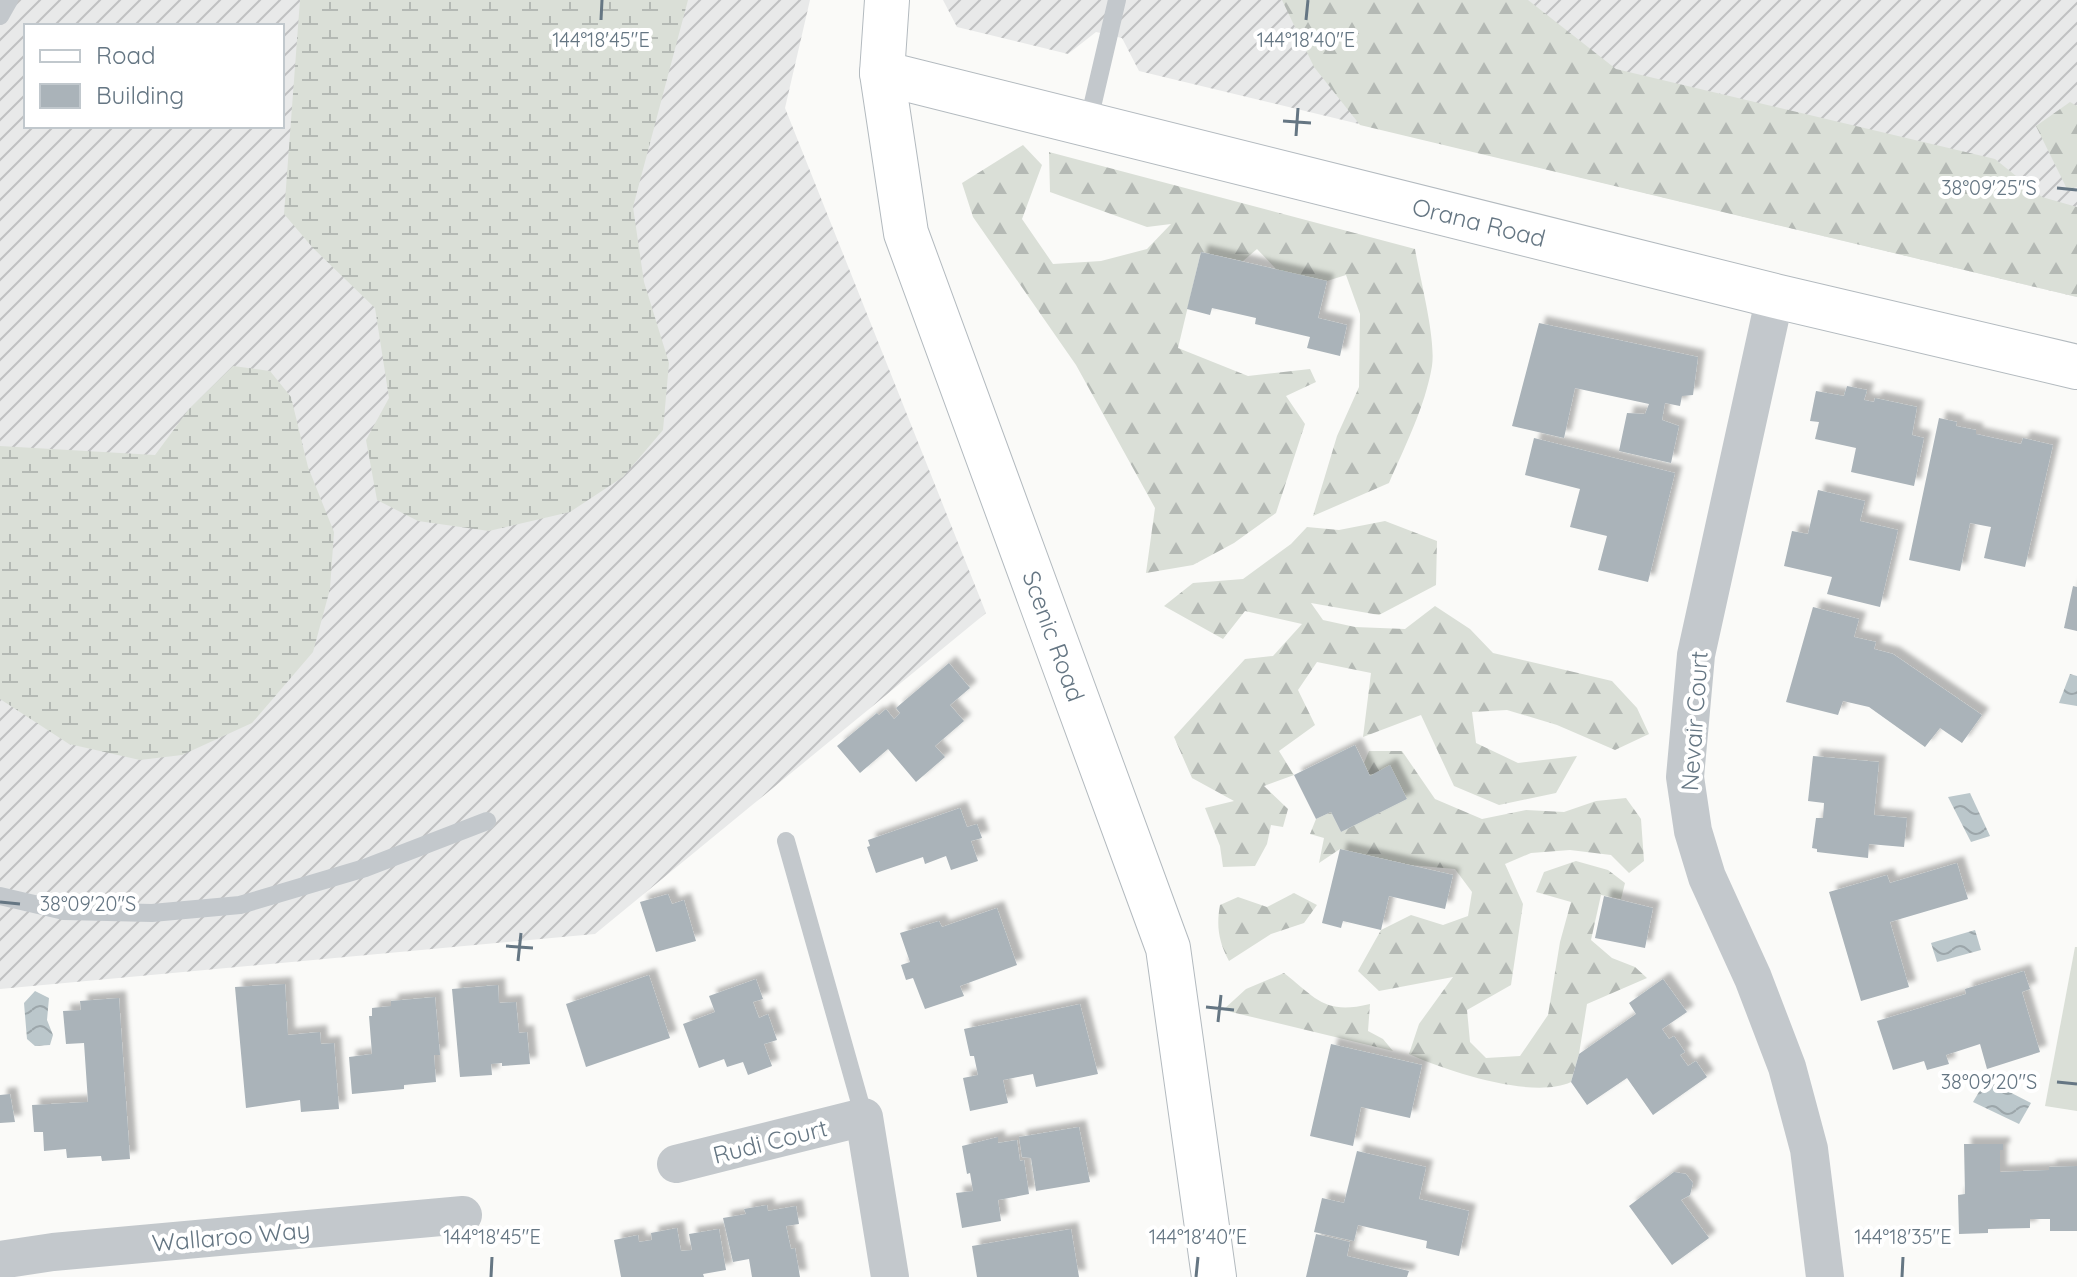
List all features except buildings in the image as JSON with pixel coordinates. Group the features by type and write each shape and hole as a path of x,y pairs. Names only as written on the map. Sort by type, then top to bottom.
{"main road":[{"name":"Scenic Road","path":"887,0 882,73 906,233 1168,948 1214,1277"},
{"name":"Orana Road","path":"882,73 1775,296 2077,367"}],"street":[{"name":"Nevair Court","path":"1775,296 1696,655 1685,777 1693,831 1707,877 1753,978 1787,1067 1809,1149 1825,1277"},
{"name":"Rudi Court","path":"676,1164 864,1117"},
{"path":"864,1117 890,1277"},
{"name":"Wallaroo Way","path":"0,1260 53,1252 463,1215"}],"lane":[{"path":"0,16 9,0"},
{"path":"1088,124 1117,0"},
{"path":"0,896 64,911 152,913 240,905 365,868 487,821"},
{"path":"786,841 864,1117"}],"shaded area":[{"path":"0,0 810,0 785,108 986,613 595,934 0,989"},
{"path":"943,0 2077,0 2077,297 1139,71 1122,38 1096,32 1068,54 957,27"}],"green space":[{"path":"300,0 688,0 633,207 644,282 669,363 663,430 623,477 570,512 489,531 418,521 377,500 366,440 389,398 375,308 313,248 284,214"},
{"path":"1282,0 1528,0 1616,69 1995,159 2042,197 2077,207 2077,297 1360,125 1314,67"},
{"path":"2070,102 2077,106 2077,187 2067,189 2036,126"},
{"path":"1023,145 1042,165 1022,219 1053,264 1101,261 1147,249 1171,224 1147,227 1050,192 1049,152 1415,249 1430,325 1432,366 1420,411 1389,483 1313,516 1337,436 1359,387 1360,314 1346,275 1327,281 1277,270 1257,249 1243,261 1201,252 1178,348 1248,376 1310,369 1316,382 1286,396 1305,424 1276,513 1234,543 1193,565 1146,573 1155,508 1076,365 973,217 962,183"},
{"path":"233,366 270,371 291,397 308,467 334,532 330,589 313,652 252,723 182,755 140,760 69,744 0,699 0,446 155,455 189,409"},
{"path":"1385,521 1437,541 1436,585 1379,615 1311,603 1323,620 1355,627 1405,629 1435,606 1470,629 1493,653 1612,681 1637,708 1649,734 1615,750 1557,725 1507,710 1472,712 1476,743 1518,763 1577,756 1556,793 1499,805 1454,786 1421,715 1363,737 1371,673 1317,662 1298,690 1315,725 1279,751 1294,775 1264,786 1288,809 1283,827 1271,825 1267,844 1255,866 1223,867 1220,846 1205,808 1234,801 1192,778 1174,737 1245,659 1273,656 1302,624 1245,611 1223,639 1164,606 1193,583 1243,579 1291,544 1307,527 1339,530"},
{"path":"1369,751 1402,751 1435,799 1482,819 1526,810 1564,812 1596,801 1626,798 1641,819 1644,861 1629,873 1611,855 1570,850 1531,853 1505,864 1523,904 1511,985 1467,1010 1470,1042 1486,1058 1520,1056 1548,1015 1560,942 1571,902 1536,892 1544,872 1576,861 1608,870 1625,883 1621,899 1601,895 1591,940 1612,958 1635,967 1647,978 1587,1004 1571,1082 1555,1087 1513,1086 1467,1075 1409,1054 1419,1024 1453,977 1379,991 1358,971 1381,930 1411,915 1443,925 1468,916 1472,892 1455,869 1410,865 1340,849 1319,863 1324,838 1310,834 1316,819 1331,812 1341,832 1407,799 1390,766 1370,776 1364,763"},
{"path":"1294,893 1317,905 1304,923 1271,934 1229,961 1219,934 1220,905 1238,897 1267,907"},
{"path":"2077,947 2077,1111 2045,1106"},
{"path":"1284,973 1314,997 1332,1006 1370,1004 1368,1031 1383,1039 1393,1051 1223,1010 1246,989"}],"water":[{"path":"2070,674 2077,676 2077,706 2059,703"},
{"path":"1970,793 1990,836 1971,842 1948,797"},
{"path":"1975,930 1981,950 1937,962 1931,943"},
{"path":"35,991 49,998 47,1020 53,1035 50,1045 35,1046 27,1039 24,1003"},
{"path":"1986,1080 2031,1103 2019,1124 1973,1102"}]}
